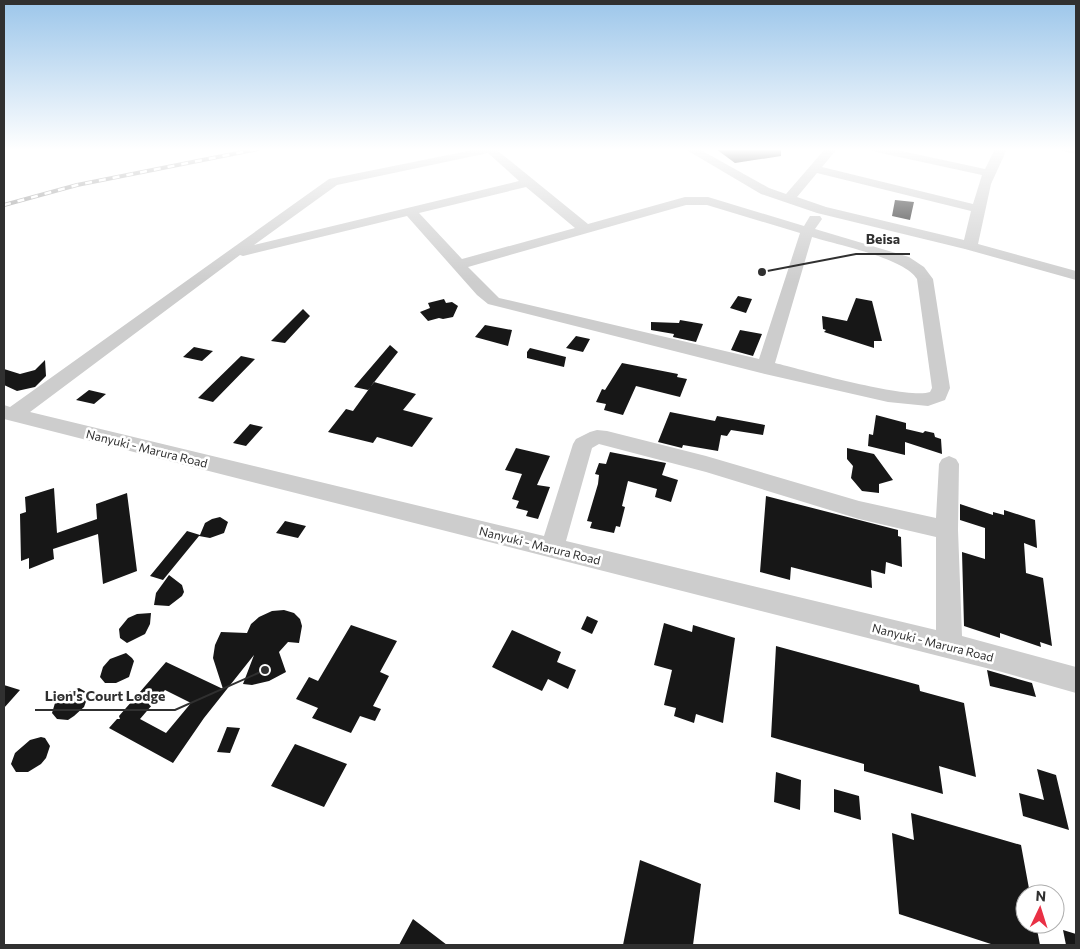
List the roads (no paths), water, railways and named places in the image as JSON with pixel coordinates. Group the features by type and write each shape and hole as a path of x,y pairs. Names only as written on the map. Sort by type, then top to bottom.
{"street":[{"path":"8,413 317,193"},
{"path":"231,255 483,193"},
{"path":"541,193 584,228"},
{"path":"772,193 822,210 970,246 1076,276"},
{"path":"788,199 793,193"},
{"path":"913,193 977,209"},
{"path":"970,246 977,209 982,193"},
{"path":"410,210 458,265 494,301 765,368 904,400 928,400 938,396 942,388 923,274 904,260 699,200 685,201 584,228 458,265"},
{"path":"765,368 808,231 822,210"},
{"name":"Nanyuki - Marura Road","path":"8,413 949,646 1076,680"},
{"path":"552,548 583,444 597,437 706,464 859,510 947,530"},
{"path":"949,464 947,530 949,646"}],"railway":[{"path":"4,205 47,193"}],"place":[{"name":"Beisa","path":"762,272"},
{"name":"Lion's Court Lodge","path":"265,670"}]}
